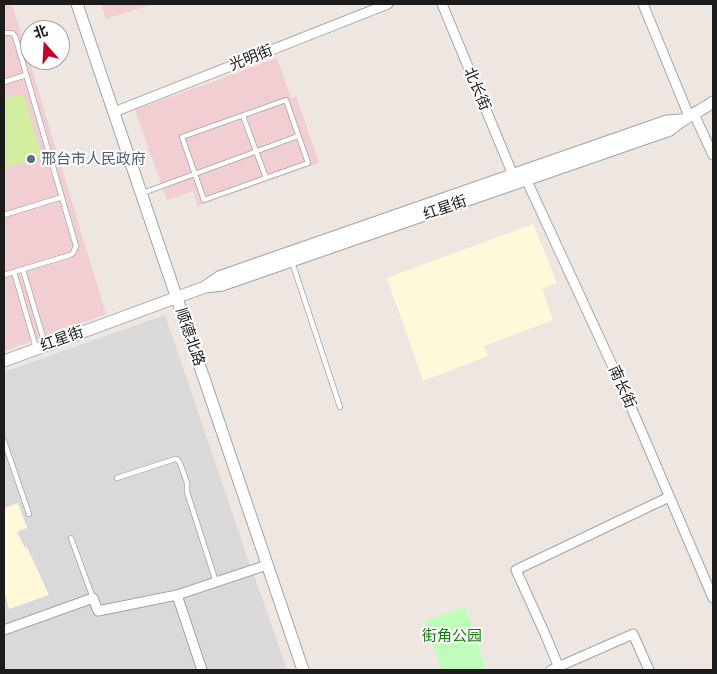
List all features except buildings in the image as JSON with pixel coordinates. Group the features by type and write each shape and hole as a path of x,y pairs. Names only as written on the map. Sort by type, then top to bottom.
{"street":[{"name":"顺德北路","path":"77,4 303,670"},
{"name":"光明街","path":"114,112 388,4"},
{"name":"北长街","path":"442,4 513,175"},
{"path":"643,4 688,117 713,156"},
{"name":"红星街","path":"205,287 222,285 670,130 713,102"},
{"name":"红星街","path":"4,361 177,298 205,287 219,277 667,122 688,117"},
{"name":"南长街","path":"526,179 625,393 713,598"},
{"path":"649,670 633,634 556,669 545,634 516,570 669,496"},
{"path":"4,630 92,598 98,611 177,595 267,565"},
{"path":"177,595 202,670"}],"lane":[{"path":"4,33 12,33 15,36 62,197 75,249 70,255 4,275"},
{"path":"4,82 26,75"},
{"path":"286,100 308,163 204,200 182,137 244,116 286,100"},
{"path":"244,116 266,178"},
{"path":"142,193 298,136"},
{"path":"4,214 62,197"},
{"path":"292,260 340,407"},
{"path":"23,270 41,347"},
{"path":"14,272 41,347"},
{"path":"4,441 29,514"},
{"path":"117,478 175,458 177,459 187,483 187,492 216,582"},
{"path":"70,538 92,598"}],"shaded area":[{"name":"邢台市人民政府","path":"4,4 12,4 20,30 20,70 32,70 106,314 4,351"},
{"path":"101,4 153,4 106,19"},
{"path":"277,58 291,98 296,96 319,163 198,206 193,191 167,200 135,110"},
{"path":"533,224 557,283 542,289 553,320 484,346 488,356 423,381 387,278"},
{"path":"165,315 251,568 172,594 198,670 4,670 4,590 10,609 27,547 25,548 17,532 26,528 18,504 4,508 4,372"},
{"path":"18,503 27,528 17,532 25,548 27,547 49,595 9,609 4,590 4,508"},
{"path":"253,572 287,670 205,670 180,596"}],"green space":[{"path":"20,94 25,99 42,157 4,168 4,99"},
{"name":"街角公园","path":"465,607 486,670 442,670 425,621"}],"place":[{"name":"邢台市人民政府","path":"31,159"}]}
